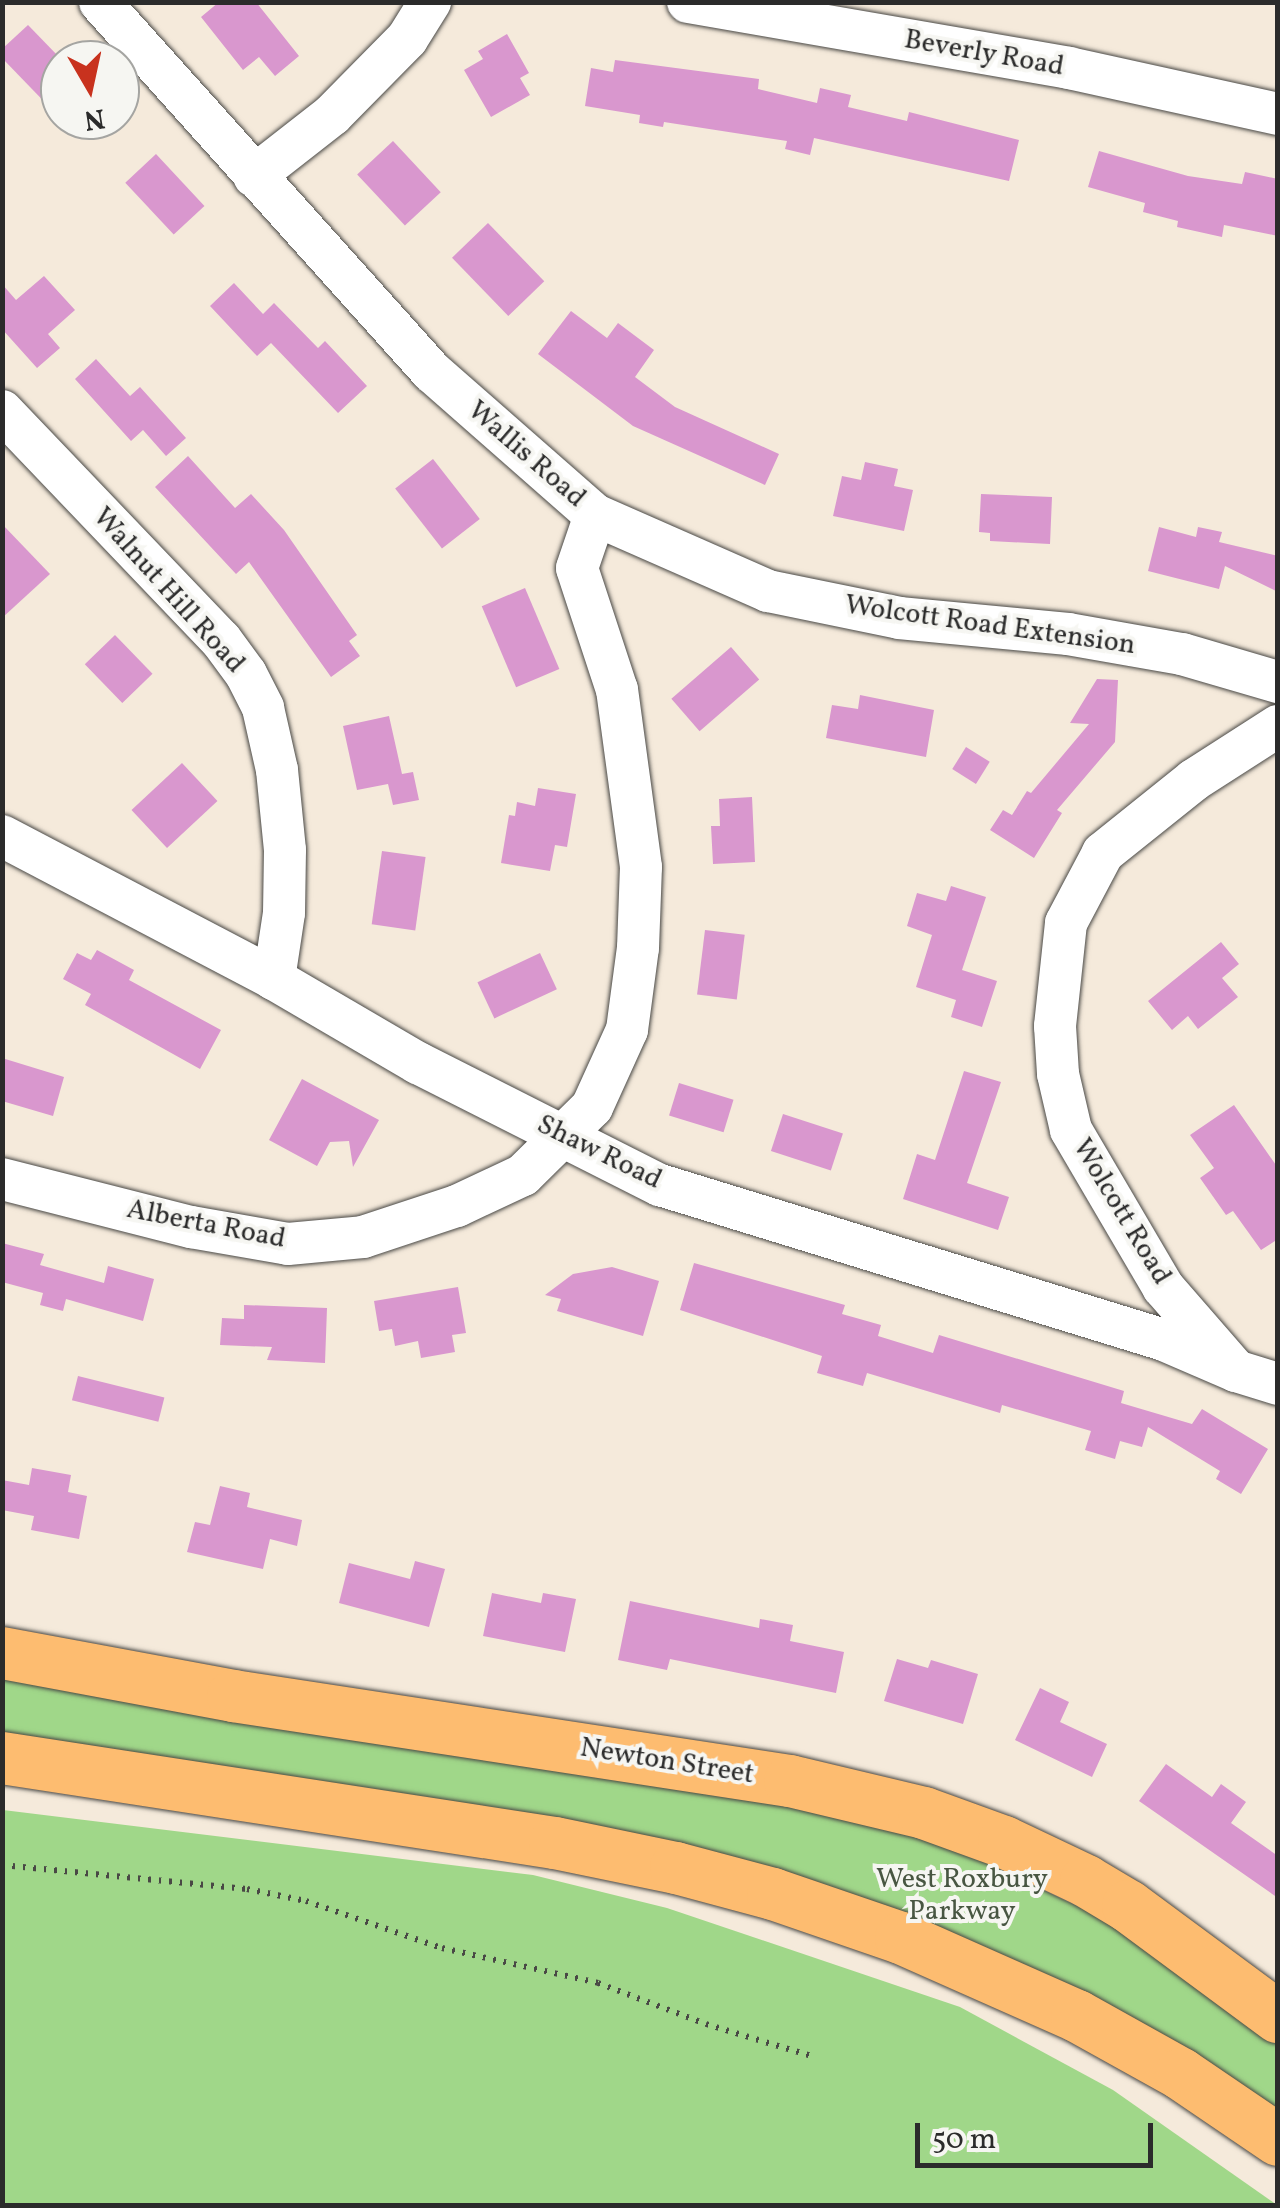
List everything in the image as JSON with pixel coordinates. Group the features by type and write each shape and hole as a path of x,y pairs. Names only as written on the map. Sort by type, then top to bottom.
{"main road":[{"name":"Newton Street","path":"2,1653 253,1699 790,1781 924,1813 1004,1842 1086,1881 1128,1906 1278,2017"},
{"path":"2,1758 554,1843 676,1868 773,1894 901,1938 1077,2016 1181,2074 1278,2140"}],"street":[{"name":"Wallis Road","path":"100,2 432,372 595,515 577,568 617,690 641,868 638,948 627,1030 592,1106 565,1136"},
{"path":"254,176 332,115 407,39 430,2"},
{"name":"Beverly Road","path":"688,2 1070,68 1278,114"},
{"name":"Walnut Hill Road","path":"2,411 220,640 246,674 263,708 277,770 286,850 284,914 274,979"},
{"name":"Wolcott Road Extension","path":"595,515 768,591 899,618 1068,634 1182,654 1278,682"},
{"name":"Wolcott Road","path":"1236,1371 1164,1287 1071,1130 1058,1074 1055,1026 1066,923 1103,853 1194,780 1278,726"},
{"name":"Shaw Road","path":"2,836 274,979 418,1063 660,1185 1164,1340 1236,1371"},
{"name":"Alberta Road","path":"2,1179 191,1227 288,1244 363,1237 457,1206 523,1174 565,1136"},
{"path":"1236,1371 1278,1384"}],"path":[{"path":"2,1865 247,1888 306,1900 442,1948 615,1988 706,2024 811,2056"}],"green space":[{"name":"West Roxbury Parkway","path":"3,1670 829,1808 968,1854 1100,1917 1277,2036 1277,2115 1006,1959 3,1738"},
{"path":"3,1810 533,1875 667,1908 960,2007 1113,2090 1277,2205 3,2205"}],"building":[{"path":"219,2 256,2 299,56 275,76 259,57 243,70 201,17"},
{"path":"28,25 43,40 40,97 2,58 2,49"},
{"path":"507,34 529,73 520,78 530,95 491,117 464,70 483,59 478,51"},
{"path":"615,60 759,79 758,89 817,103 820,88 851,95 848,107 907,121 909,112 1019,140 1009,181 814,138 810,155 785,149 787,141 664,122 663,127 639,123 640,115 585,106 591,68 613,72"},
{"path":"393,141 441,192 405,226 357,174"},
{"path":"1099,151 1188,176 1242,184 1245,172 1278,179 1278,236 1224,225 1222,237 1177,227 1178,221 1143,212 1145,203 1088,187"},
{"path":"156,154 204,206 174,235 125,183"},
{"path":"488,223 544,281 508,316 452,258"},
{"path":"44,276 75,310 48,334 60,348 37,368 2,329 2,284 16,300"},
{"path":"234,283 263,314 274,303 318,348 325,341 367,386 338,413 271,343 257,356 210,306"},
{"path":"571,311 607,338 618,323 654,350 635,377 675,407 779,454 765,485 633,426 538,354"},
{"path":"96,359 130,396 140,387 186,438 166,456 143,430 131,441 75,379"},
{"path":"188,456 235,508 251,494 284,530 357,635 349,641 360,656 331,677 249,562 236,574 155,487"},
{"path":"433,459 480,519 442,548 395,489"},
{"path":"865,462 898,469 894,486 913,490 904,531 833,516 842,476 861,480"},
{"path":"981,494 1052,497 1050,544 990,541 990,533 979,532"},
{"path":"2,524 50,574 2,618"},
{"path":"1159,527 1196,537 1198,527 1222,532 1219,542 1278,556 1278,592 1225,566 1219,589 1148,571"},
{"path":"525,588 559,669 516,687 482,606"},
{"path":"115,635 153,674 122,703 85,664"},
{"path":"731,647 759,679 700,731 671,699"},
{"path":"1097,679 1118,680 1115,742 1057,810 1062,813 1034,858 990,830 1003,810 1012,815 1027,791 1031,793 1089,724 1070,723"},
{"path":"860,695 934,710 926,757 826,738 832,705 858,709"},
{"path":"389,716 402,774 413,772 419,800 393,805 388,784 357,790 343,726"},
{"path":"966,747 990,762 976,784 952,769"},
{"path":"182,763 217,801 167,848 132,810"},
{"path":"538,788 576,794 567,847 555,845 550,871 501,863 509,815 515,816 517,802 535,806"},
{"path":"752,797 755,862 713,864 711,826 720,826 719,799"},
{"path":"382,851 426,857 415,930 372,924"},
{"path":"951,886 986,897 962,970 997,981 982,1027 951,1017 956,1000 916,987 932,935 907,926 917,893 946,901"},
{"path":"705,930 745,935 737,999 697,995"},
{"path":"1221,942 1239,964 1222,978 1238,997 1198,1029 1188,1016 1172,1030 1148,1001"},
{"path":"97,950 134,970 129,980 221,1030 200,1069 85,1005 91,994 63,979 77,953 91,960"},
{"path":"540,953 557,989 494,1018 477,982"},
{"path":"2,1058 64,1077 53,1116 2,1101"},
{"path":"964,1071 1001,1082 967,1183 1009,1197 998,1230 903,1199 917,1154 935,1160"},
{"path":"302,1079 379,1120 353,1167 349,1141 330,1142 317,1166 269,1140"},
{"path":"679,1083 734,1100 724,1132 669,1116"},
{"path":"1234,1105 1278,1168 1278,1239 1261,1250 1233,1211 1226,1215 1200,1178 1214,1168 1190,1135"},
{"path":"783,1114 843,1133 831,1171 771,1151"},
{"path":"2,1243 44,1254 40,1265 104,1283 108,1266 154,1279 143,1321 66,1299 63,1311 40,1305 43,1293 2,1282"},
{"path":"694,1263 845,1305 842,1314 881,1325 878,1336 933,1353 939,1335 1124,1391 1121,1403 1192,1424 1202,1409 1268,1449 1241,1494 1216,1479 1220,1471 1148,1427 1142,1447 1120,1441 1115,1459 1085,1450 1091,1431 1002,1405 1000,1413 867,1373 863,1386 817,1373 822,1356 680,1310"},
{"path":"612,1267 659,1281 643,1336 557,1311 561,1299 545,1295 573,1274"},
{"path":"458,1287 466,1333 452,1335 455,1352 421,1358 418,1341 395,1346 392,1329 379,1331 374,1301"},
{"path":"244,1305 327,1308 325,1363 267,1360 272,1347 220,1345 222,1318 244,1319"},
{"path":"78,1376 164,1398 158,1422 72,1400"},
{"path":"32,1468 71,1475 68,1492 87,1496 79,1539 31,1530 34,1516 2,1510 2,1480 29,1485"},
{"path":"220,1486 250,1493 247,1507 302,1520 297,1546 270,1539 263,1569 187,1552 195,1522 210,1525"},
{"path":"415,1561 445,1569 429,1627 339,1603 349,1563 410,1579"},
{"path":"492,1593 541,1603 543,1593 576,1599 565,1652 483,1636"},
{"path":"630,1601 759,1628 760,1619 793,1625 790,1641 844,1652 836,1693 670,1659 667,1670 618,1660"},
{"path":"897,1659 928,1668 931,1660 978,1674 963,1724 884,1701"},
{"path":"1040,1688 1069,1702 1060,1722 1107,1744 1092,1777 1015,1740"},
{"path":"1166,1764 1212,1797 1221,1784 1246,1802 1231,1823 1278,1856 1278,1898 1139,1801"}]}
